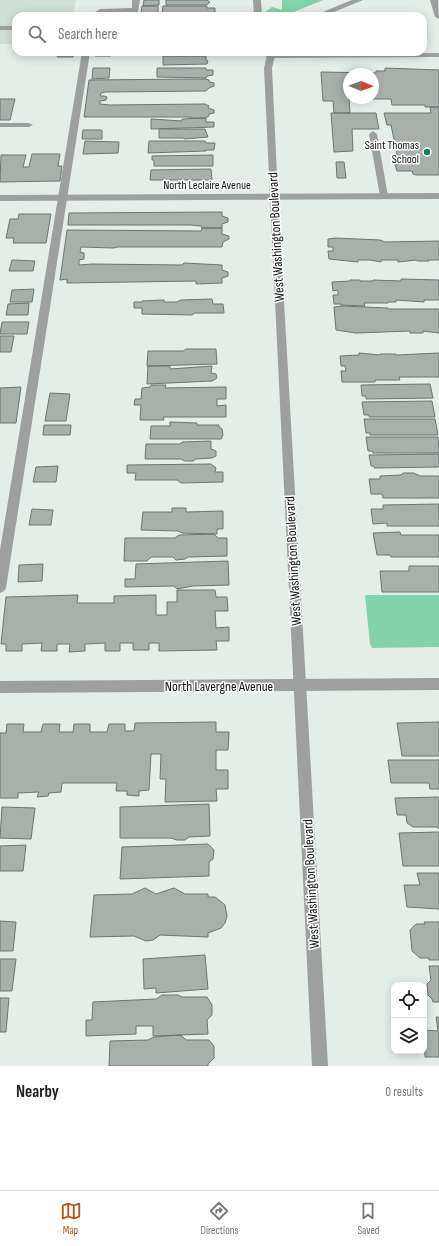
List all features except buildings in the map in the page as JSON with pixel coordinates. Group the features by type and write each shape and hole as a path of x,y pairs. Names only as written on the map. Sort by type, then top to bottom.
{"street":[{"path":"99,12 135,10 136,0"},
{"path":"257,0 258,12"},
{"path":"328,12 359,0"},
{"path":"434,0 439,17"},
{"path":"0,28 12,28"},
{"path":"427,54 439,55"},
{"path":"0,588 85,56"},
{"name":"West Washington Boulevard","path":"270,56 268,68 274,197 320,1066"},
{"path":"0,125 29,125"},
{"path":"373,134 384,196"},
{"name":"North Leclaire Avenue","path":"0,198 439,196"},
{"name":"North Lavergne Avenue","path":"0,688 439,684"}],"shaded area":[{"path":"0,0 76,0 74,12 12,12 12,44 0,44"}],"green space":[{"path":"282,0 323,0 294,12 265,12 272,7 282,10"},
{"path":"365,595 439,595 439,647 372,648 370,644"}],"place":[{"name":"Saint Thomas School","path":"427,152"}]}
